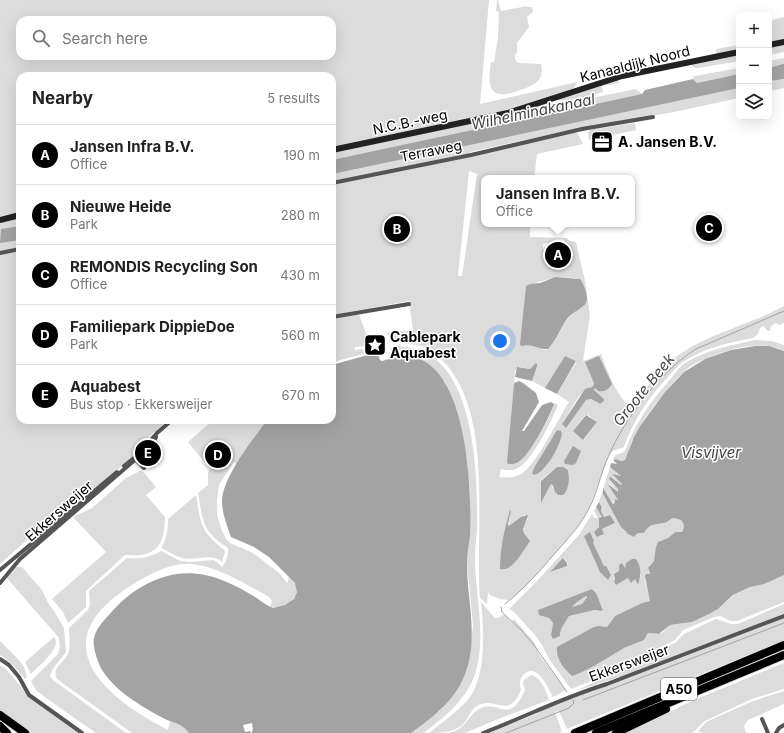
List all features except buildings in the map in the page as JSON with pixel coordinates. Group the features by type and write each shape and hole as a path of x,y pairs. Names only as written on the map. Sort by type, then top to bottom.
{"highway":[{"name":"A50","path":"575,733 784,646"},
{"name":"A50","path":"596,733 784,655"},
{"path":"616,733 737,674"},
{"path":"0,716 25,733"},
{"path":"0,726 7,733"}],"street":[{"path":"772,44 784,42"},
{"name":"Kanaaldijk Noord","path":"538,104 622,76 736,53"},
{"name":"N.C.B.-weg","path":"336,149 508,113 538,104"},
{"name":"Terraweg","path":"336,182 471,155 582,129 652,117"},
{"path":"0,220 16,217"},
{"path":"0,253 16,250"},
{"path":"336,316 408,304"},
{"name":"Ekkersweijer","path":"0,570 139,456 142,445 167,424"},
{"name":"Ekkersweijer","path":"0,583 20,559 153,443 159,431"},
{"path":"139,456 144,468"},
{"name":"Ekkersweijer","path":"483,733 524,717 577,693 606,684 784,616"},
{"path":"0,659 9,665 19,676 29,695 82,733"},
{"path":"762,719 768,733"},
{"path":"776,733 779,728 784,725"}],"shaded area":[{"path":"0,0 489,0 480,104 577,82 574,88 542,101 520,108 479,117 478,123 512,115 549,103 572,102 636,89 642,94 536,116 543,129 736,89 736,99 674,112 566,131 470,152 469,156 575,132 578,134 583,144 537,154 534,175 481,175 481,227 530,227 530,237 567,238 568,240 576,242 585,281 590,315 583,361 601,354 616,389 630,407 661,370 679,355 693,346 723,332 784,306 784,323 779,325 776,323 771,326 770,331 763,326 760,328 758,334 753,338 710,349 693,356 678,366 643,408 632,427 624,447 613,451 609,455 589,508 570,536 515,596 509,600 500,599 490,595 488,592 487,604 480,598 478,468 475,434 467,403 454,375 435,354 428,349 421,346 407,344 386,333 413,330 409,301 336,314 336,72 16,72 16,424 163,424 135,449 132,458 87,494 76,496 0,564","holes":["469,171 477,174 462,276 458,276","556,239 564,240 562,252 543,249 543,244 552,242","555,277 580,279 585,289 587,300 583,307 573,313 548,349 544,350 530,344 521,345 526,286","565,356 576,361 557,394 569,402 540,452 527,469 521,474 505,478 499,477 501,469 516,469 528,459 540,441 558,405 554,403 549,418 539,436 527,453 516,464 509,442 515,371 520,367 530,369 537,364 532,381 545,388","594,383 594,391 602,398 599,404 591,399 586,400 562,424 579,396","585,415 588,415 597,422 584,440 573,431","561,431 562,436 534,475 533,471 535,466 554,435","573,447 581,451 566,460","557,467 568,470 568,487 557,495 551,484 541,503 541,480","510,510 509,526 524,515 527,515 528,519 523,526 524,533 526,535 525,548 505,570 500,569 504,532"]},
{"path":"497,0 501,11 527,6 532,7 533,12 527,17 529,27 517,43 517,53 515,54 515,59 518,63 541,64 542,71 541,76 535,84 506,94 494,92 490,83 491,62 494,63 498,38 499,12 496,11"},
{"path":"784,17 784,40 772,42 772,20"},
{"path":"784,44 784,52 772,54 772,46"},
{"path":"736,46 736,50 717,54 716,49"},
{"path":"736,54 736,62 699,68 695,68 691,65"},
{"path":"784,58 784,64 772,67 772,60"},
{"path":"736,69 736,75 697,83 693,79 695,76"},
{"path":"618,79 619,83 602,86 603,92 586,97 556,100"},
{"path":"784,79 784,88 772,90 772,81"},
{"path":"635,123 636,130 589,140 588,133 590,130"},
{"path":"359,314 369,342 365,346 355,347 355,350 363,349 364,354 336,362 336,317"},
{"path":"755,340 772,341 784,345 784,351 777,348 763,346 741,347 709,357 691,366 676,379 644,420 638,429 625,460 621,461 613,459 615,455 625,451 633,432 644,414 656,397 685,363 710,351"},
{"path":"397,346 408,347 426,353 443,366 455,385 464,407 471,432 476,484 477,529 475,562 480,620 480,649 478,663 474,677 465,694 446,715 424,733 411,733 443,708 470,655 473,625 467,562 470,536 470,495 467,458 463,436 458,414 445,382 401,353 394,355 391,353 391,348"},
{"path":"209,424 264,424 237,464 234,462 219,485 217,515 222,531 230,543 253,553 279,573 287,583 289,576 297,586 297,591 296,596 289,603 274,608 270,607 272,601 269,597 222,572 202,566 184,564 168,567 145,577 105,606 90,626 86,646 91,665 103,684 121,700 143,716 168,730 170,721 186,728 189,733 132,733 57,679 56,671 69,651 69,628 88,610 90,605 89,591 127,558 144,558 161,551 180,561 190,562 213,560 222,567 225,563 228,556 228,548 219,542 208,531 203,519 198,493 208,485 208,471 210,469 188,442"},
{"path":"610,467 621,476 612,474 622,484 621,485 612,477 610,481 618,489 618,492 609,483 608,484 617,498 614,504 603,489"},
{"path":"142,470 156,487 146,495 165,517 161,542 154,550 148,553 139,555 125,555 86,591 86,607 68,623 63,612 52,599 106,552 73,517 92,508 126,478"},
{"path":"603,489 604,497 612,508 621,527 625,532 636,536 638,533 643,533 646,528 654,524 664,523 674,518 681,520 684,527 682,532 675,532 668,538 660,541 654,561 649,566 648,570 650,574 645,580 650,601 642,603 615,616 607,627 599,626 556,652 559,660 571,676 578,674 624,648 644,640 648,633 662,633 670,625 686,623 701,618 718,609 734,595 750,587 784,575 784,602 737,621 731,621 720,616 714,617 683,630 675,640 596,679 571,689 549,659 535,635 514,612 509,609 578,536 592,514 594,518 598,518 594,511 596,507 602,517 597,530 599,536 604,534 602,529 615,523 610,515 604,517 601,511 603,508 599,502","holes":["584,535 594,541 593,543 597,552 611,576 609,577","564,558 568,564 552,572","626,563 628,563 641,574 638,585 635,579 631,582 628,578 618,584 614,581 615,576 620,570 619,566 625,568","593,589 603,608 601,611 590,611 569,616 561,629 561,634 553,639 551,635 553,623 549,618 541,615 538,610"]},
{"path":"196,495 199,513 206,532 225,552 222,562 218,559 208,557 182,558 161,548 167,534 168,519"},
{"path":"16,567 22,567 42,590 48,603 64,628 66,652 52,670 50,676 53,680 126,733 96,733 36,690 31,681 58,654 60,646 59,638 7,578"},
{"path":"586,596 587,597 582,604 572,607 577,602"},
{"path":"481,602 495,618 504,614 511,622 514,619 534,642 540,656 566,690 553,697 545,682 537,673 533,671 528,672 523,675 520,682 521,690 511,704 501,706 484,703 475,707 461,726 453,730 429,733 465,703 472,694 477,682 481,669 483,641"},
{"path":"784,604 784,615 626,675 576,691 661,650 676,642 684,634 716,619 731,624 738,624"},
{"path":"784,618 784,640 567,729 559,711 555,712 562,732 489,733 536,714 543,709"},
{"path":"54,637 56,641 53,651 31,674 25,662"},
{"path":"0,641 24,667 27,677 25,679 12,664 0,655"},
{"path":"784,649 784,653 701,687 688,690"},
{"path":"784,663 784,689 752,699 707,720 691,733 626,733 694,700"},
{"path":"0,665 6,669 30,698 79,733 30,733 0,711"},
{"path":"531,675 538,678 545,689 549,700 465,733 448,733 459,729 479,709 492,707 508,709 514,707 525,690 523,683 524,680"},
{"path":"784,691 784,704 748,720 744,726 746,733 703,733 698,731 708,721 753,701"}],"water":[{"path":"784,64 784,79 772,81 772,67"},
{"path":"736,75 736,89 336,173 336,159 642,94 645,90 693,79 697,83"},
{"path":"16,227 16,241 0,243 1,229"},
{"path":"555,277 580,279 586,291 586,303 567,319 548,349 541,349 529,345 521,346 526,286 540,283"},
{"name":"Visvijver","path":"755,346 769,346 784,351 784,575 764,584 750,587 733,595 718,609 692,622 670,625 659,634 648,633 644,640 624,648 594,666 572,676 563,667 557,655 557,647 594,627 607,627 615,616 642,603 650,601 645,576 646,574 650,574 648,568 654,561 658,542 668,538 675,532 682,532 684,529 681,520 674,518 665,523 650,526 644,533 638,533 634,537 628,534 621,527 603,494 603,488 613,504 615,503 615,499 618,500 607,483 618,492 618,489 609,478 611,477 621,485 622,484 612,474 621,476 610,467 611,463 617,464 613,460 616,459 621,461 625,460 640,426 665,392 684,372 705,359 731,350"},
{"path":"388,352 393,353 394,355 408,354 422,360 437,372 449,391 458,414 464,440 470,493 470,536 467,577 472,633 469,660 461,684 442,708 411,733 189,733 181,726 146,709 114,685 102,670 96,654 94,638 96,631 104,620 128,596 152,582 164,577 178,574 191,573 217,578 245,591 273,608 285,605 294,599 297,592 295,583 269,557 254,547 231,537 222,506 224,491 233,470 264,424 336,424 336,364 364,356"},
{"path":"565,356 576,361 557,394 545,388"},
{"path":"599,356 612,384 604,391 598,391 595,388 594,390 604,399 604,401 600,404 591,399 586,400 566,428 562,424 585,389 592,387 594,383 585,362"},
{"path":"536,363 537,366 532,381 515,377 517,367 530,369"},
{"path":"519,381 536,393 539,402 522,431 524,431 542,405 551,402 554,404 544,427 528,453 517,463 508,464 514,383"},
{"path":"586,415 597,422 583,440 573,431"},
{"path":"557,430 561,431 562,434 552,458 539,473 534,475 532,473 535,466"},
{"path":"573,446 581,451 576,463 573,465 565,464 564,461"},
{"path":"557,467 563,467 568,470 569,480 567,490 563,495 558,495 551,484 541,503 541,481"},
{"path":"599,502 602,507 601,511 604,517 610,515 615,523 602,529 604,534 597,537 594,532 599,527 599,518 602,517 596,507"},
{"path":"510,510 509,526 521,517 528,516 523,529 530,541 513,564 504,569 500,569 503,539"},
{"path":"590,532 594,541 593,543 604,566 606,566 611,575 608,580 600,572 584,536"},
{"path":"563,558 567,563 567,566 550,572"},
{"path":"632,559 636,559 640,569 638,585 635,579 631,583 628,578 616,585 614,582 614,574 619,571 619,565 622,563 625,568 626,563"},
{"path":"592,589 596,593 603,610 595,610 569,616 561,629 560,636 553,639 551,635 553,623 549,618 539,615 538,610","holes":["586,596 587,597 582,604 572,607 577,602"]}],"pier":[{"path":"388,352 393,353 394,355 401,353 401,356 393,359 392,356 389,357 389,359 382,361 380,360 378,354"},
{"path":"252,723 252,733 250,731 245,732 243,725"}],"waterway":[{"name":"Groote Beek","path":"505,604 538,573 579,524 590,507 606,462 616,441 646,396 670,369 696,349 784,311"},
{"name":"Groote Beek","path":"501,607 502,612 534,645 567,692"},
{"path":"583,700 784,623"},
{"name":"Groote Beek","path":"506,733 569,708 574,703 573,700"}],"place":[{"name":"A. Jansen B.V.","path":"602,142"},
{"name":"REMONDIS Recycling Son","path":"709,228"},
{"name":"Nieuwe Heide","path":"397,229"},
{"name":"Jansen Infra B.V.","path":"558,255"},
{"name":"Cablepark Aquabest","path":"375,345"},
{"name":"Aquabest","path":"148,453"},
{"name":"Familiepark DippieDoe","path":"218,455"}],"water label":[{"name":"Wilhelminakanaal","path":"533,112"}]}
